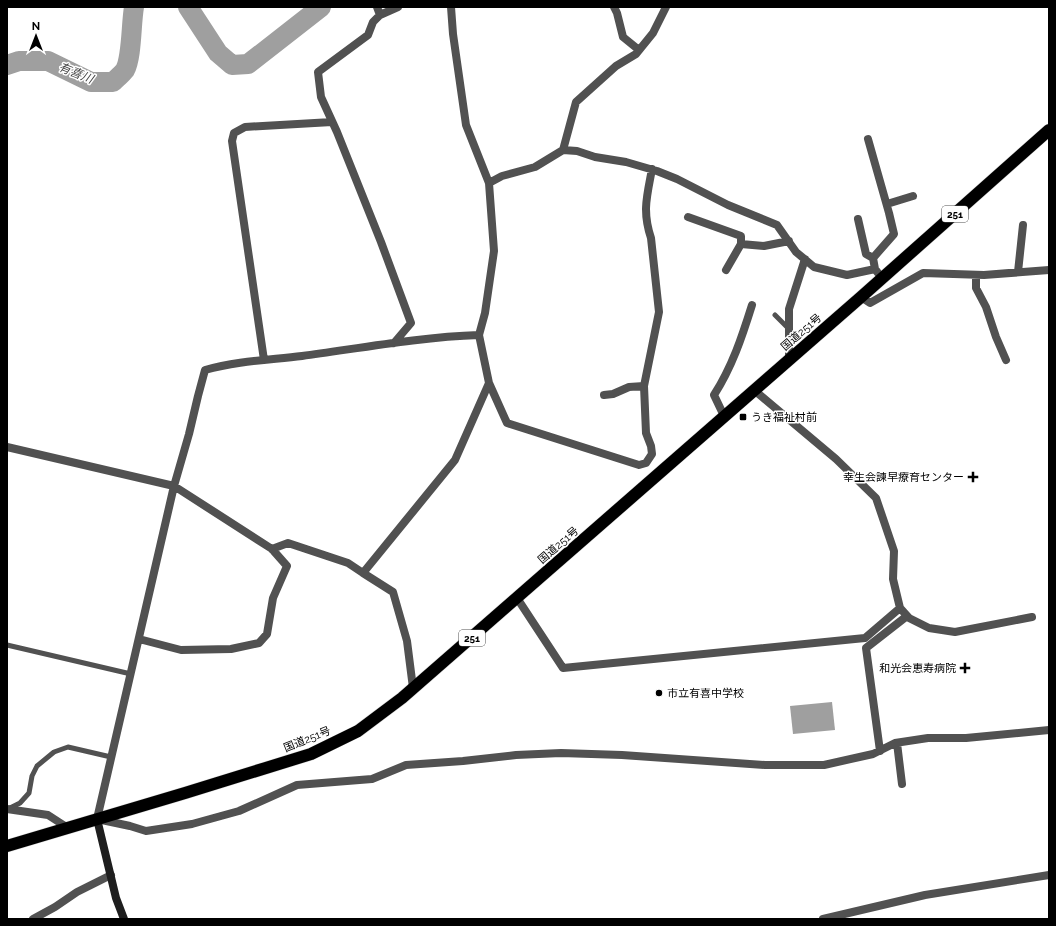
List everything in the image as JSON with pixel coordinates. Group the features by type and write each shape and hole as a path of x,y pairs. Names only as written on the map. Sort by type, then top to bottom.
{"highway":[{"name":"国道251号","path":"7,846 311,754 358,731 414,688 861,297 879,274 1049,130"}],"street":[{"path":"394,343 412,323 381,242 321,97 318,72 368,35 379,11 398,7"},
{"path":"451,7 453,34 466,125 489,183 494,251 485,313 479,335 489,383 507,423 639,465 646,463 652,454 651,446 646,433 644,386 659,312 651,238 647,227 645,206 652,169"},
{"path":"614,7 623,37 639,50"},
{"path":"564,150 576,102 616,66 636,54 653,33 666,7"},
{"path":"264,360 232,141 234,133 245,127 332,122"},
{"path":"868,139 894,234 872,258"},
{"path":"489,183 502,176 535,167 564,150 577,151 626,162 652,169 677,179 728,206 777,225 796,252 814,266 847,275 879,274 872,258 866,254 858,219"},
{"path":"887,204 913,196"},
{"path":"688,217 741,236 741,244 726,270"},
{"path":"1018,272 1024,225"},
{"path":"741,244 764,246 789,241"},
{"path":"789,360 789,309 805,259"},
{"path":"861,297 870,303 923,273 976,274 1049,270"},
{"path":"976,274 976,288 986,308 1006,360"},
{"path":"724,416 714,395 726,377 752,306"},
{"path":"124,919 116,898 97,819 174,486 205,370 227,364 394,343 479,335"},
{"path":"363,573 454,460 489,383"},
{"path":"604,395 613,394 628,387 644,386"},
{"path":"754,390 836,459 876,498 894,551 893,579 900,608 907,616 929,628 955,632 1032,617"},
{"path":"7,447 174,486 272,549 287,566 273,598 267,634 259,643 232,649 181,650 139,639"},
{"path":"272,549 288,543 348,563 393,592 407,641 414,688"},
{"path":"517,598 563,668 865,638 900,608"},
{"path":"880,751 866,648 907,616"},
{"path":"97,819 146,831 192,824 239,811 297,785 372,778 406,765 516,755 561,754 622,756 765,766 824,765 874,754 897,743 928,738 966,738 1049,730"},
{"path":"897,743 902,784"},
{"path":"8,809 48,815 68,828"},
{"path":"33,919 55,907 77,892 111,875"},
{"path":"823,919 925,895 1049,875"}],"lane":[{"path":"775,315 788,328"},
{"path":"7,645 131,674"},
{"path":"8,809 20,803 29,793 32,776 37,766 54,752 68,747 111,757"}],"shaded area":[{"path":"832,702 835,730 793,734 790,706"}],"waterway":[{"name":"有喜川","path":"7,65 19,61 48,61 91,82 113,82 125,70 129,57 134,7"},
{"name":"有喜川","path":"188,7 218,53 232,65 248,64 321,7"}],"place":[{"name":"うき福祉村前","path":"743,417"},
{"name":"幸生会諫早療育センター","path":"973,477"},
{"name":"和光会恵寿病院","path":"965,668"},
{"name":"市立有喜中学校","path":"659,693"}]}
